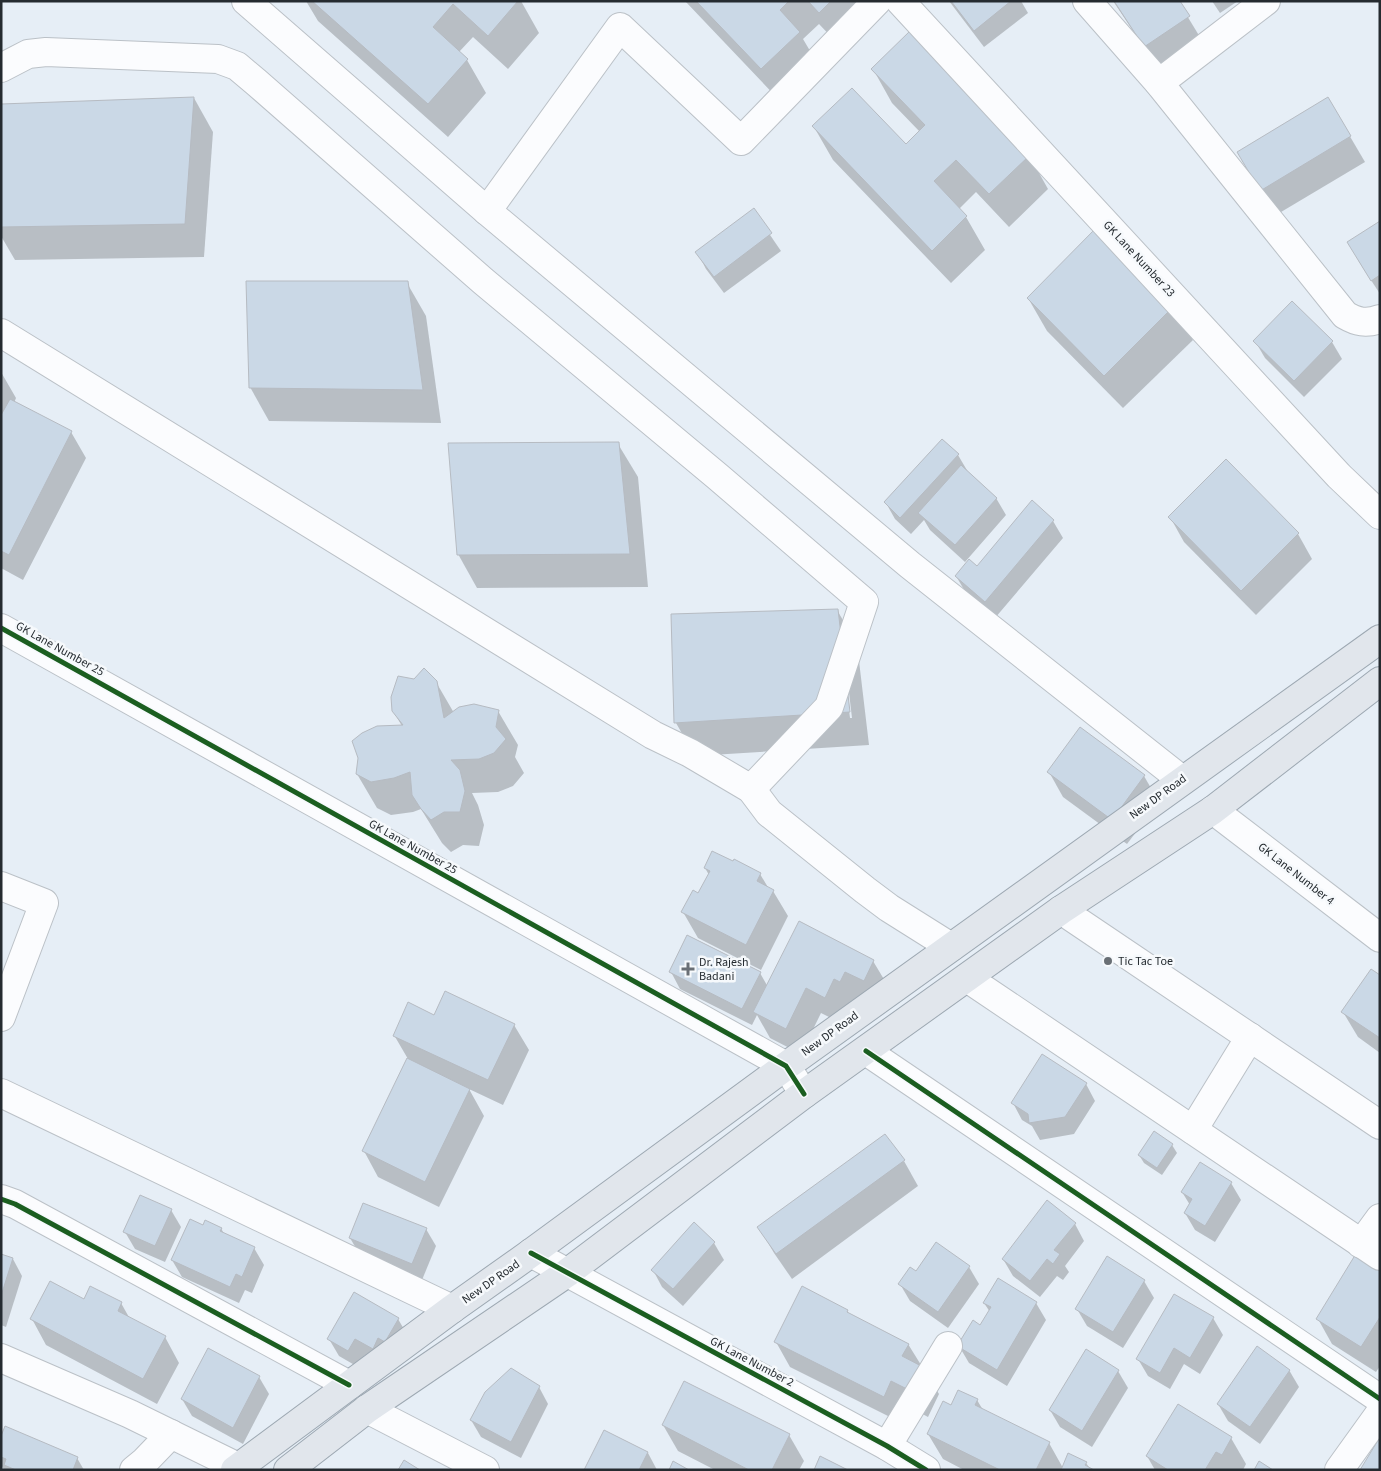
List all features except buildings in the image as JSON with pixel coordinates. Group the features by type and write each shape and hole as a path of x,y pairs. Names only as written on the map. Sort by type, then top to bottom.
{"main road":[{"name":"New DP Road","path":"237,1468 452,1308 531,1253 786,1066 1380,639"},
{"path":"288,1470 367,1409 567,1273 804,1094 1061,910 1213,810 1376,690"},
{"path":"846,1023 866,1050"}],"street":[{"path":"246,1 487,211 910,565 1182,780"},
{"path":"487,211 620,27 741,141 877,1"},
{"name":"GK Lane Number 23","path":"900,1 1339,476 1380,515"},
{"path":"1087,1 1159,82 1344,315 1358,322 1371,322 1380,319"},
{"path":"1159,82 1266,1"},
{"path":"1,68 28,54 46,52 218,59 237,66 483,282 717,476 864,602 829,707 751,789"},
{"path":"1,333 653,735 690,752 751,789 769,813 865,890 889,908 952,947"},
{"name":"GK Lane Number 25","path":"1,628 786,1066 804,1094"},
{"name":"GK Lane Number 4","path":"1213,810 1380,938"},
{"path":"1,886 44,903 1,1017"},
{"path":"1061,910 1380,1125"},
{"path":"966,978 1371,1250 1380,1218"},
{"path":"1193,1130 1250,1037"},
{"path":"866,1050 1380,1399"},
{"path":"1,1093 452,1308"},
{"path":"1,1198 349,1385"},
{"name":"GK Lane Number 2","path":"531,1253 887,1446 926,1470"},
{"path":"887,1446 948,1346"},
{"path":"1,1358 171,1434 237,1468"},
{"path":"367,1409 485,1470"},
{"path":"1339,1470 1380,1413"},
{"path":"134,1470 171,1434"}],"cycle path":[{"path":"1,628 786,1066 804,1094"},
{"path":"866,1051 1380,1399"},
{"path":"1,1199 15,1204 349,1385"},
{"path":"531,1253 887,1446 926,1470"}],"place":[{"name":"Tic Tac Toe","path":"1108,961"},
{"name":"Dr. Rajesh Badani","path":"688,969"}]}
